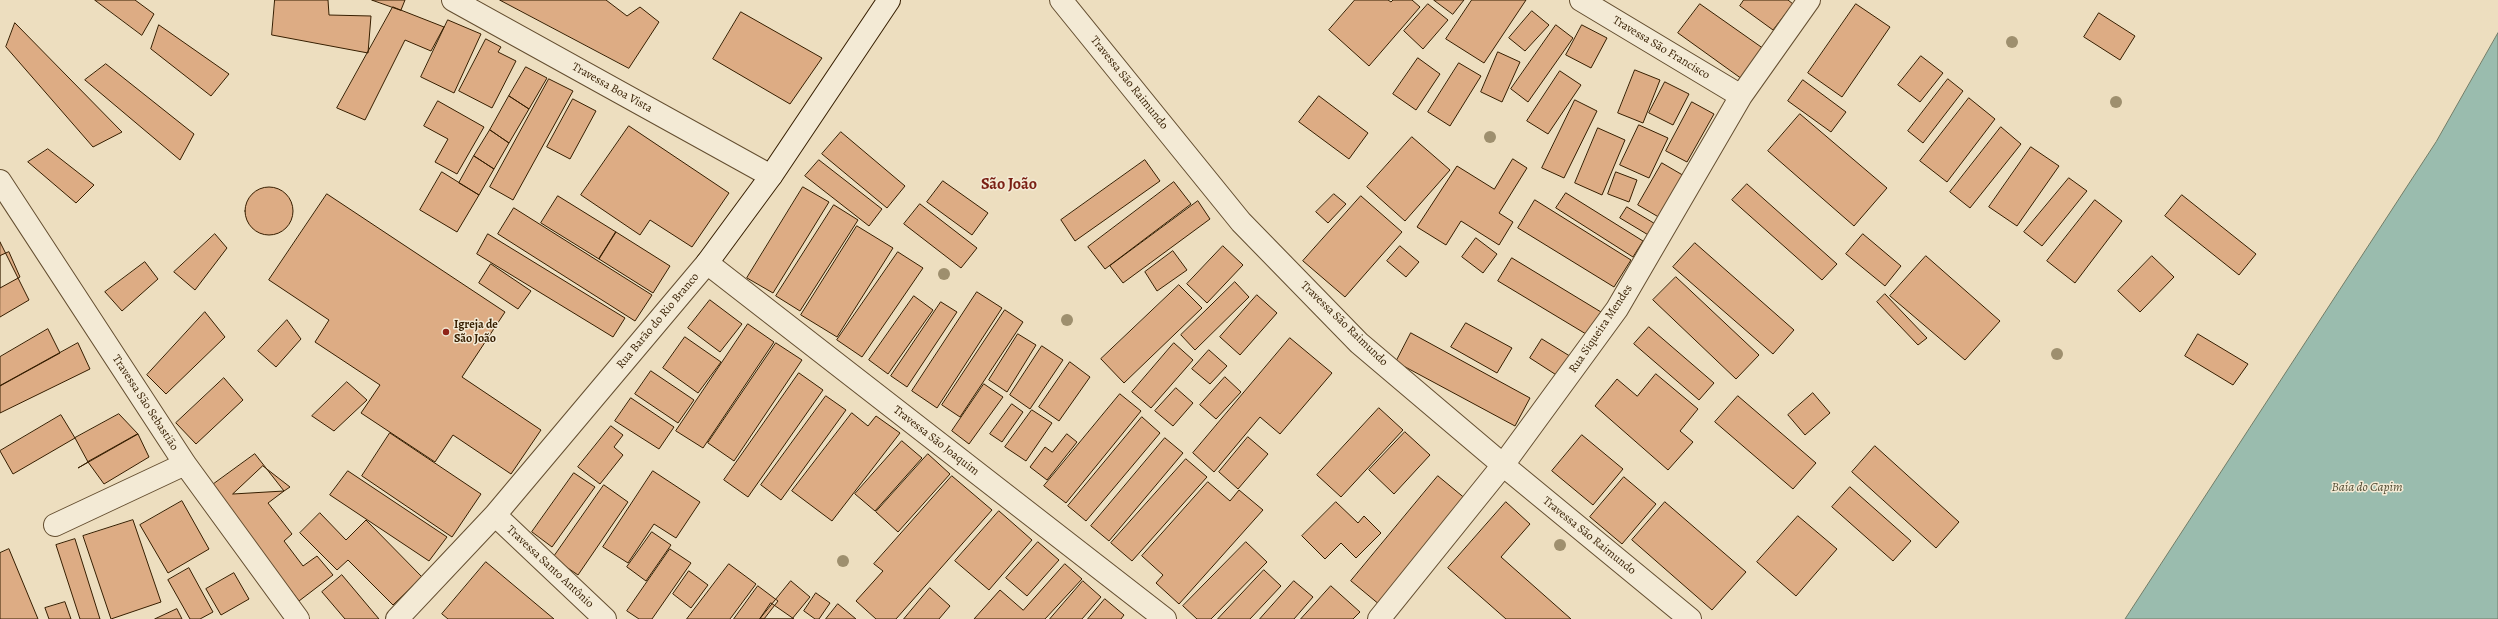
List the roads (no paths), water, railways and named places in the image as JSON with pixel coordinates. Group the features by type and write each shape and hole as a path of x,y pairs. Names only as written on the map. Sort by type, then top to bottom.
{"street":[{"name":"Travessa Boa Vista","path":"453,0 771,176"},
{"name":"Rua Barão do Rio Branco","path":"397,619 495,515 707,263 771,176 889,0"},
{"name":"Travessa São Raimundo","path":"1061,0 1240,222 1359,343 1503,465 1690,619"},
{"name":"Travessa São Francisco","path":"1581,0 1741,96"},
{"name":"Rua Siqueira Mendes","path":"1379,619 1503,465 1617,309 1741,96 1809,0"},
{"name":"Travessa São Sebastião","path":"0,181 185,464 298,619"},
{"name":"Travessa São Joaquim","path":"707,263 1165,619"},
{"path":"56,526 185,464"},
{"name":"Travessa Santo Antônio","path":"495,515 605,619"}],"water":[{"name":"Baía do Capim","path":"2498,33 2498,619 2125,619 2436,142"}],"place":[{"name":"Igreja de São João","path":"446,332"}],"district":[{"name":"São João","path":"1009,185"}]}
